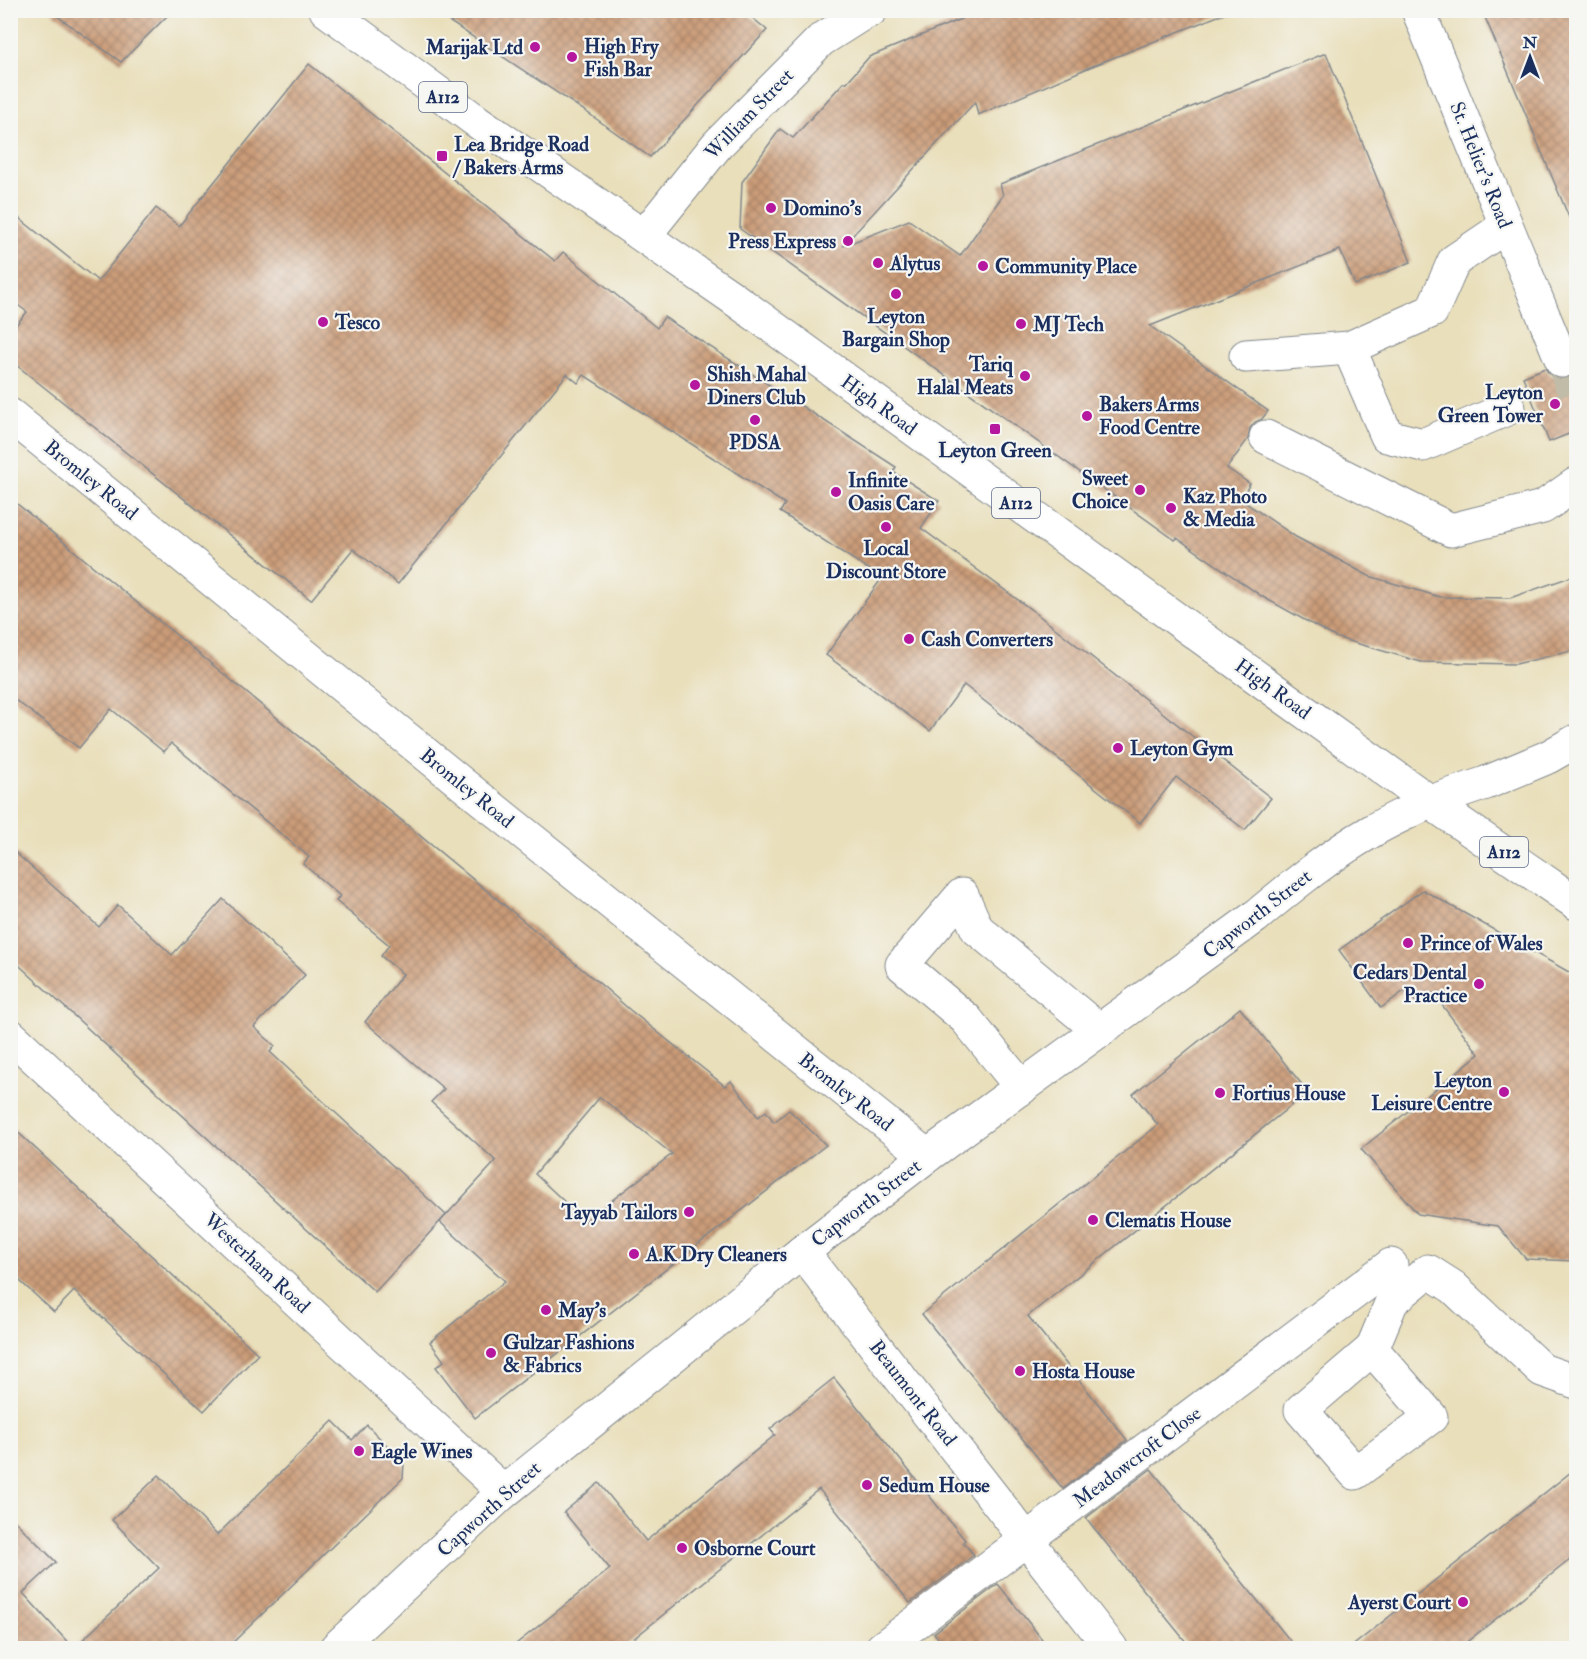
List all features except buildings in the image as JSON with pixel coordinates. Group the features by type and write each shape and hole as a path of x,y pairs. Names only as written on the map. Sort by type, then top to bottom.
{"street":[{"name":"High Road","path":"326,10 474,120 738,301 1430,801"},
{"name":"William Street","path":"644,236 717,145 821,40 871,10"},
{"name":"St. Helier's Road","path":"1418,10 1562,362"},
{"path":"1246,356 1349,348 1432,311 1454,261 1506,226"},
{"path":"1349,348 1387,436 1423,445 1509,408"},
{"name":"Bromley Road","path":"10,415 460,782 927,1156"},
{"path":"1266,437 1451,530 1543,507 1576,484"},
{"name":"Capworth Street","path":"336,1648 504,1492 802,1252 927,1156 1255,917 1299,880 1373,830 1430,801 1548,757 1576,741"},
{"name":"A112","path":"1430,801 1576,903"},
{"path":"1022,1088 966,1019 902,965 962,895 977,929 1100,1030"},
{"name":"Westerham Road","path":"10,1035 504,1492"},
{"name":"Beaumont Road","path":"802,1252 1111,1648"},
{"name":"Meadowcroft Close","path":"882,1648 1391,1265"},
{"path":"1372,1349 1392,1301 1428,1270 1453,1287 1542,1370 1576,1382"}],"tunnel":[{"path":"1562,361 1576,397"}],"place":[{"name":"Marijak Ltd","path":"535,47"},
{"name":"High Fry Fish Bar","path":"572,57"},
{"name":"Lea Bridge Road / Bakers Arms","path":"442,156"},
{"name":"Domino's","path":"771,208"},
{"name":"Press Express","path":"848,241"},
{"name":"Alytus","path":"878,263"},
{"name":"Community Place","path":"983,266"},
{"name":"Leyton Bargain Shop","path":"896,294"},
{"name":"Tesco","path":"323,322"},
{"name":"MJ Tech","path":"1021,324"},
{"name":"Tariq Halal Meats","path":"1025,376"},
{"name":"Shish Mahal Diners Club","path":"695,385"},
{"name":"Leyton Green Tower","path":"1555,404"},
{"name":"Bakers Arms Food Centre","path":"1087,416"},
{"name":"PDSA","path":"755,420"},
{"name":"Leyton Green","path":"995,429"},
{"name":"Sweet Choice","path":"1140,490"},
{"name":"Infinite Oasis Care","path":"836,492"},
{"name":"Kaz Photo & Media","path":"1171,508"},
{"name":"Local Discount Store","path":"886,527"},
{"name":"Cash Converters","path":"909,639"},
{"name":"Leyton Gym","path":"1118,748"},
{"name":"Prince of Wales","path":"1408,943"},
{"name":"Cedars Dental Practice","path":"1479,984"},
{"name":"Leyton Leisure Centre","path":"1504,1092"},
{"name":"Fortius House","path":"1220,1093"},
{"name":"Tayyab Tailors","path":"689,1212"},
{"name":"Clematis House","path":"1093,1220"},
{"name":"A.K Dry Cleaners","path":"634,1254"},
{"name":"May's","path":"546,1310"},
{"name":"Gulzar Fashions & Fabrics","path":"491,1353"},
{"name":"Hosta House","path":"1020,1371"},
{"name":"Eagle Wines","path":"359,1451"},
{"name":"Sedum House","path":"867,1485"},
{"name":"Osborne Court","path":"682,1548"},
{"name":"Ayerst Court","path":"1463,1602"}]}
